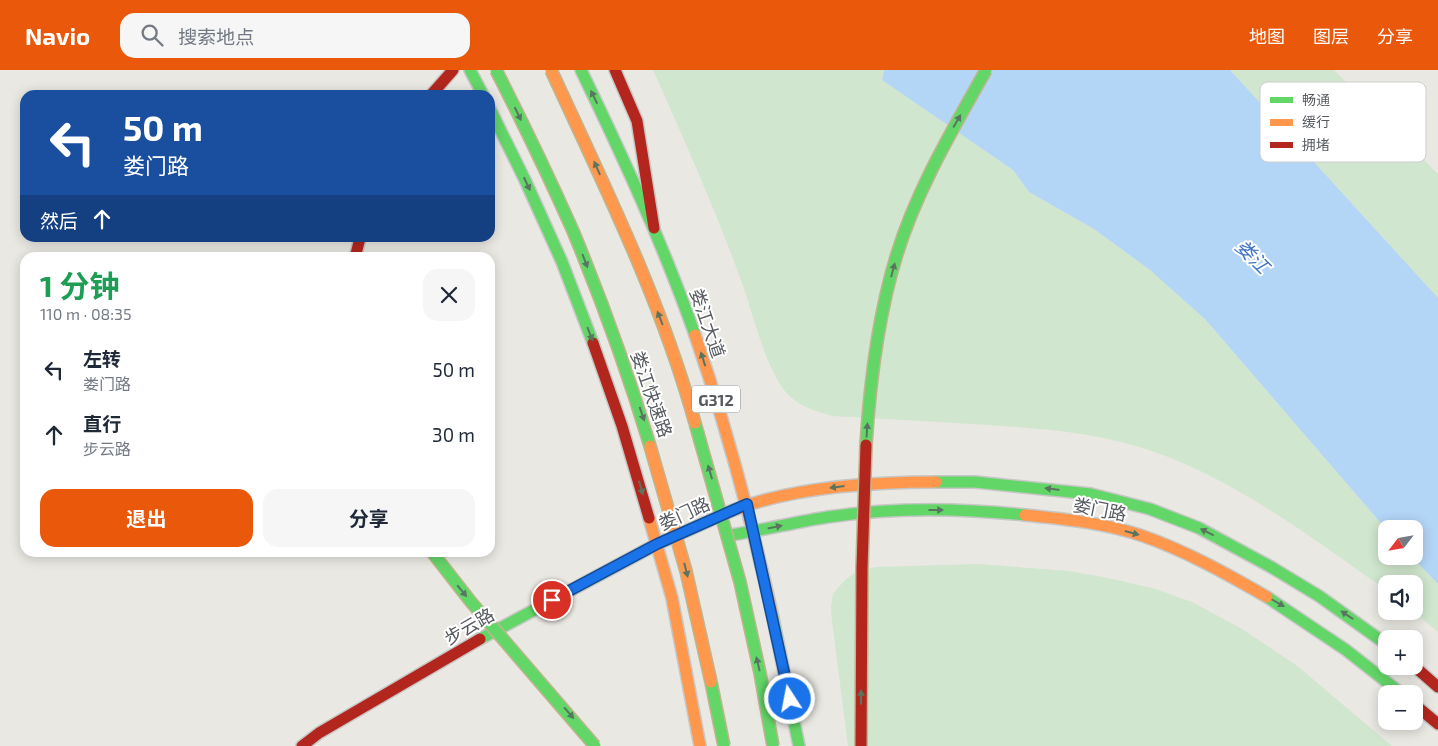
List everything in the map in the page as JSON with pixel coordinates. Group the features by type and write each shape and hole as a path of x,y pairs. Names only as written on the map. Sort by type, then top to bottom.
{"main road":[{"path":"435,90 453,70"},
{"path":"470,70 480,90"},
{"name":"娄江快速路","path":"496,70 582,253 644,421 670,508 692,594 724,746"},
{"name":"娄江快速路","path":"551,70 628,237 660,318 690,403 740,582 760,672 773,746"},
{"name":"娄江大道","path":"581,70 613,135 654,228 687,311 715,397 747,504 784,667 799,746"},
{"path":"615,70 637,121 654,228"},
{"path":"861,746 864,480 868,420 881,322 893,267 917,201 950,133 986,70"},
{"path":"495,119 558,254 594,345 622,426 672,598 700,746"},
{"name":"娄门路","path":"657,544 747,504 839,486 908,482 975,482 1091,494 1150,509 1192,525 1227,542 1319,596 1378,638"},
{"name":"娄门路","path":"715,537 753,532 842,515 909,510 974,510 1086,522 1141,536 1214,567 1280,604 1342,646 1391,685"},
{"name":"娄门路","path":"657,544 696,539"},
{"name":"步云路","path":"302,746 319,734 483,637 657,544"},
{"path":"436,557 456,585 529,667 595,746"},
{"path":"1423,674 1438,687"},
{"path":"1423,712 1438,724"}],"green space":[{"path":"653,70 884,70 882,80 1013,170 1029,192 1094,229 1150,270 1177,292 1205,319 1378,520 1378,565 1420,565 1438,584 1438,632 1423,619 1423,575 1378,575 1378,584 1274,512 1244,494 1184,463 1152,451 1109,439 1041,429 833,416 800,404 784,390 771,366 721,227"},
{"path":"1230,70 1334,70 1346,82 1260,82 1260,103"},
{"path":"1314,162 1426,162 1438,174 1438,298"},
{"path":"978,564 1069,571 1155,589 1192,602 1242,629 1296,665 1392,746 848,746 832,621 831,607 833,594 844,581 856,572 876,567"}],"water":[{"name":"娄江","path":"884,70 1230,70 1260,103 1260,162 1314,162 1438,298 1438,584 1420,565 1423,565 1423,520 1378,520 1205,319 1150,270 1094,229 1029,192 1013,170 882,80"}],"traffic: fast":[{"path":"470,70 480,90"},
{"path":"496,70 536,150 573,231 614,337 650,446"},
{"path":"581,70 642,201 670,267 695,335"},
{"path":"866,445 876,348 890,277 897,254 925,183 986,70"},
{"path":"495,119 562,262 593,343"},
{"path":"695,423 740,582 760,673 773,746"},
{"path":"936,482 975,482 1091,494 1150,509 1199,528 1271,567 1319,596 1378,638"},
{"path":"731,535 828,517 877,511 951,510 1025,515"},
{"path":"480,639 657,544 724,514"},
{"path":"436,557 471,602 595,746"},
{"path":"1267,597 1346,650 1391,685"},
{"path":"773,618 799,746"},
{"path":"711,682 724,746"}],"traffic: slow":[{"path":"551,70 611,200 666,332 695,423"},
{"path":"695,335 718,405 738,476 773,618"},
{"path":"650,446 686,571 711,682"},
{"path":"724,514 748,505 800,492 883,483 936,482"},
{"path":"1025,515 1100,525 1143,536 1191,556 1267,597"},
{"path":"649,518 672,598 700,746"}],"traffic: jam":[{"path":"435,90 453,70"},
{"path":"615,70 637,121 654,228"},
{"path":"356,252 359,242"},
{"path":"593,343 622,426 649,518"},
{"path":"861,746 862,568 866,445"},
{"path":"302,746 319,733 480,639"},
{"path":"1423,674 1438,687"},
{"path":"1423,712 1438,724"}],"route":[{"path":"552,600 657,544 747,504 790,699"}]}
